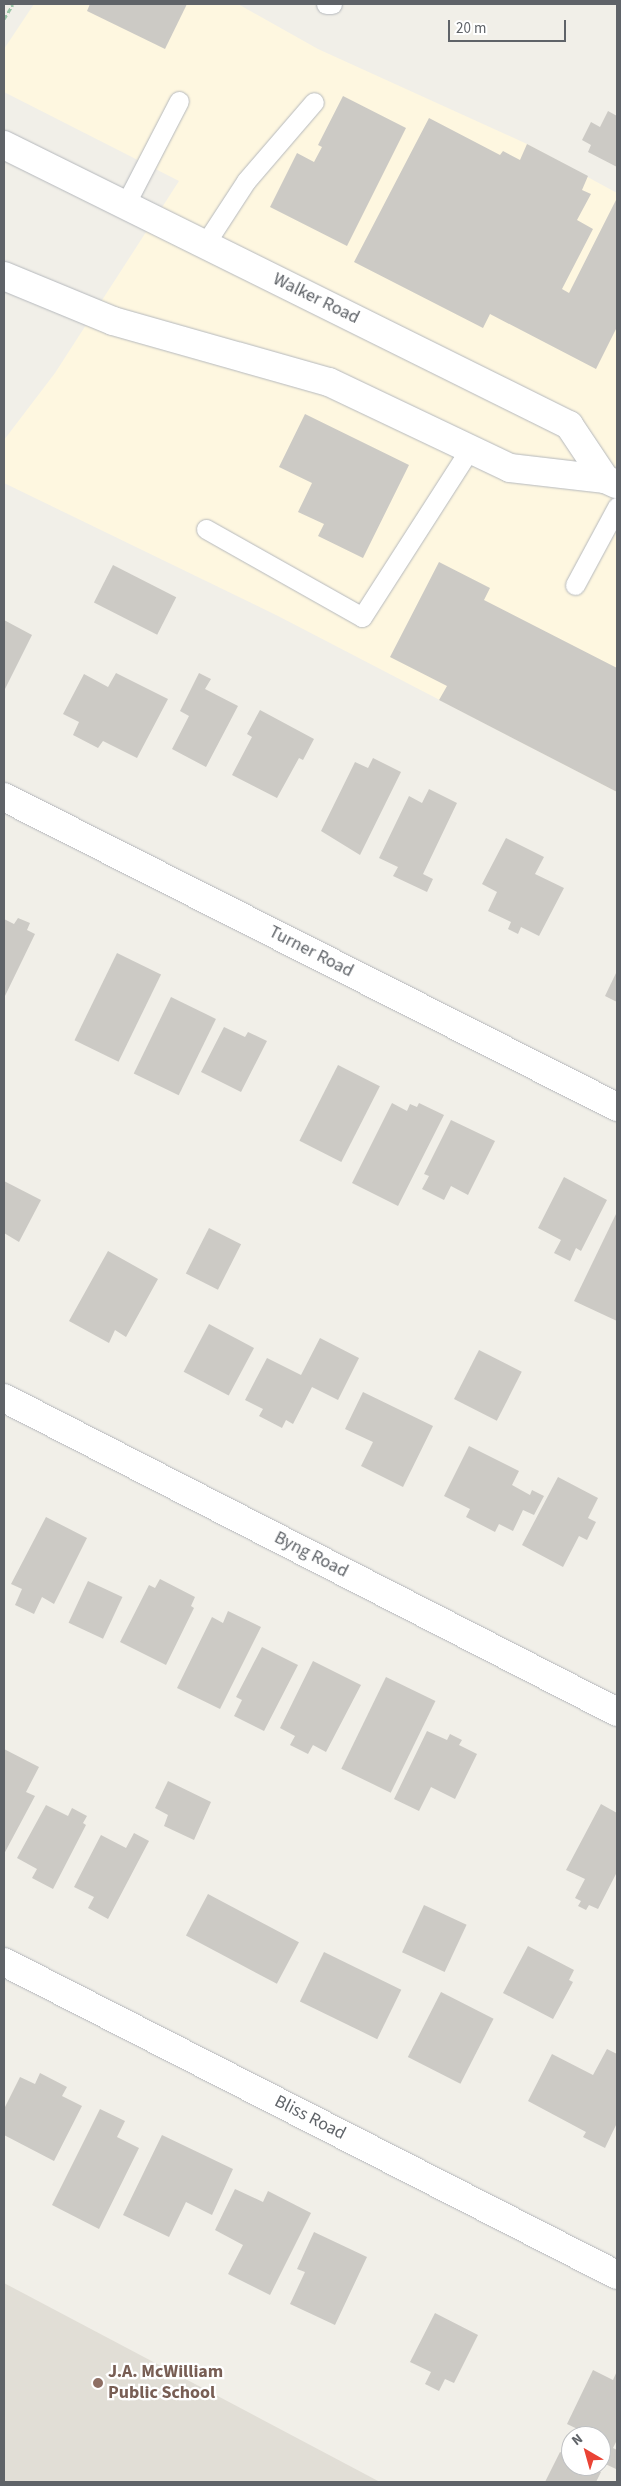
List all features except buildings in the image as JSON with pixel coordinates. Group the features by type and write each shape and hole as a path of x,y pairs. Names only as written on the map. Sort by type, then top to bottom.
{"street":[{"name":"Walker Road","path":"4,145 570,425 611,482"},
{"name":"Walker Road","path":"4,276 113,321 329,382 510,468 611,482"},
{"name":"Turner Road","path":"4,797 617,1107"},
{"name":"Byng Road","path":"4,1398 617,1712"},
{"name":"Bliss Road","path":"4,1962 617,2275"}],"lane":[{"path":"326,4 332,4"},
{"path":"125,205 179,101"},
{"path":"205,244 246,181 314,102"},
{"path":"206,529 362,617 470,449"},
{"path":"575,585 617,507"}],"path":[{"path":"4,18 13,4"}],"shaded area":[{"path":"34,4 238,4 318,49 527,144 617,193 617,792 278,616 4,483 4,440 55,373 179,181 4,92 4,49"},
{"name":"J.A. McWilliam Public School","path":"4,2283 380,2482 4,2482"}],"place":[{"name":"J.A. McWilliam Public School","path":"98,2383"}]}
